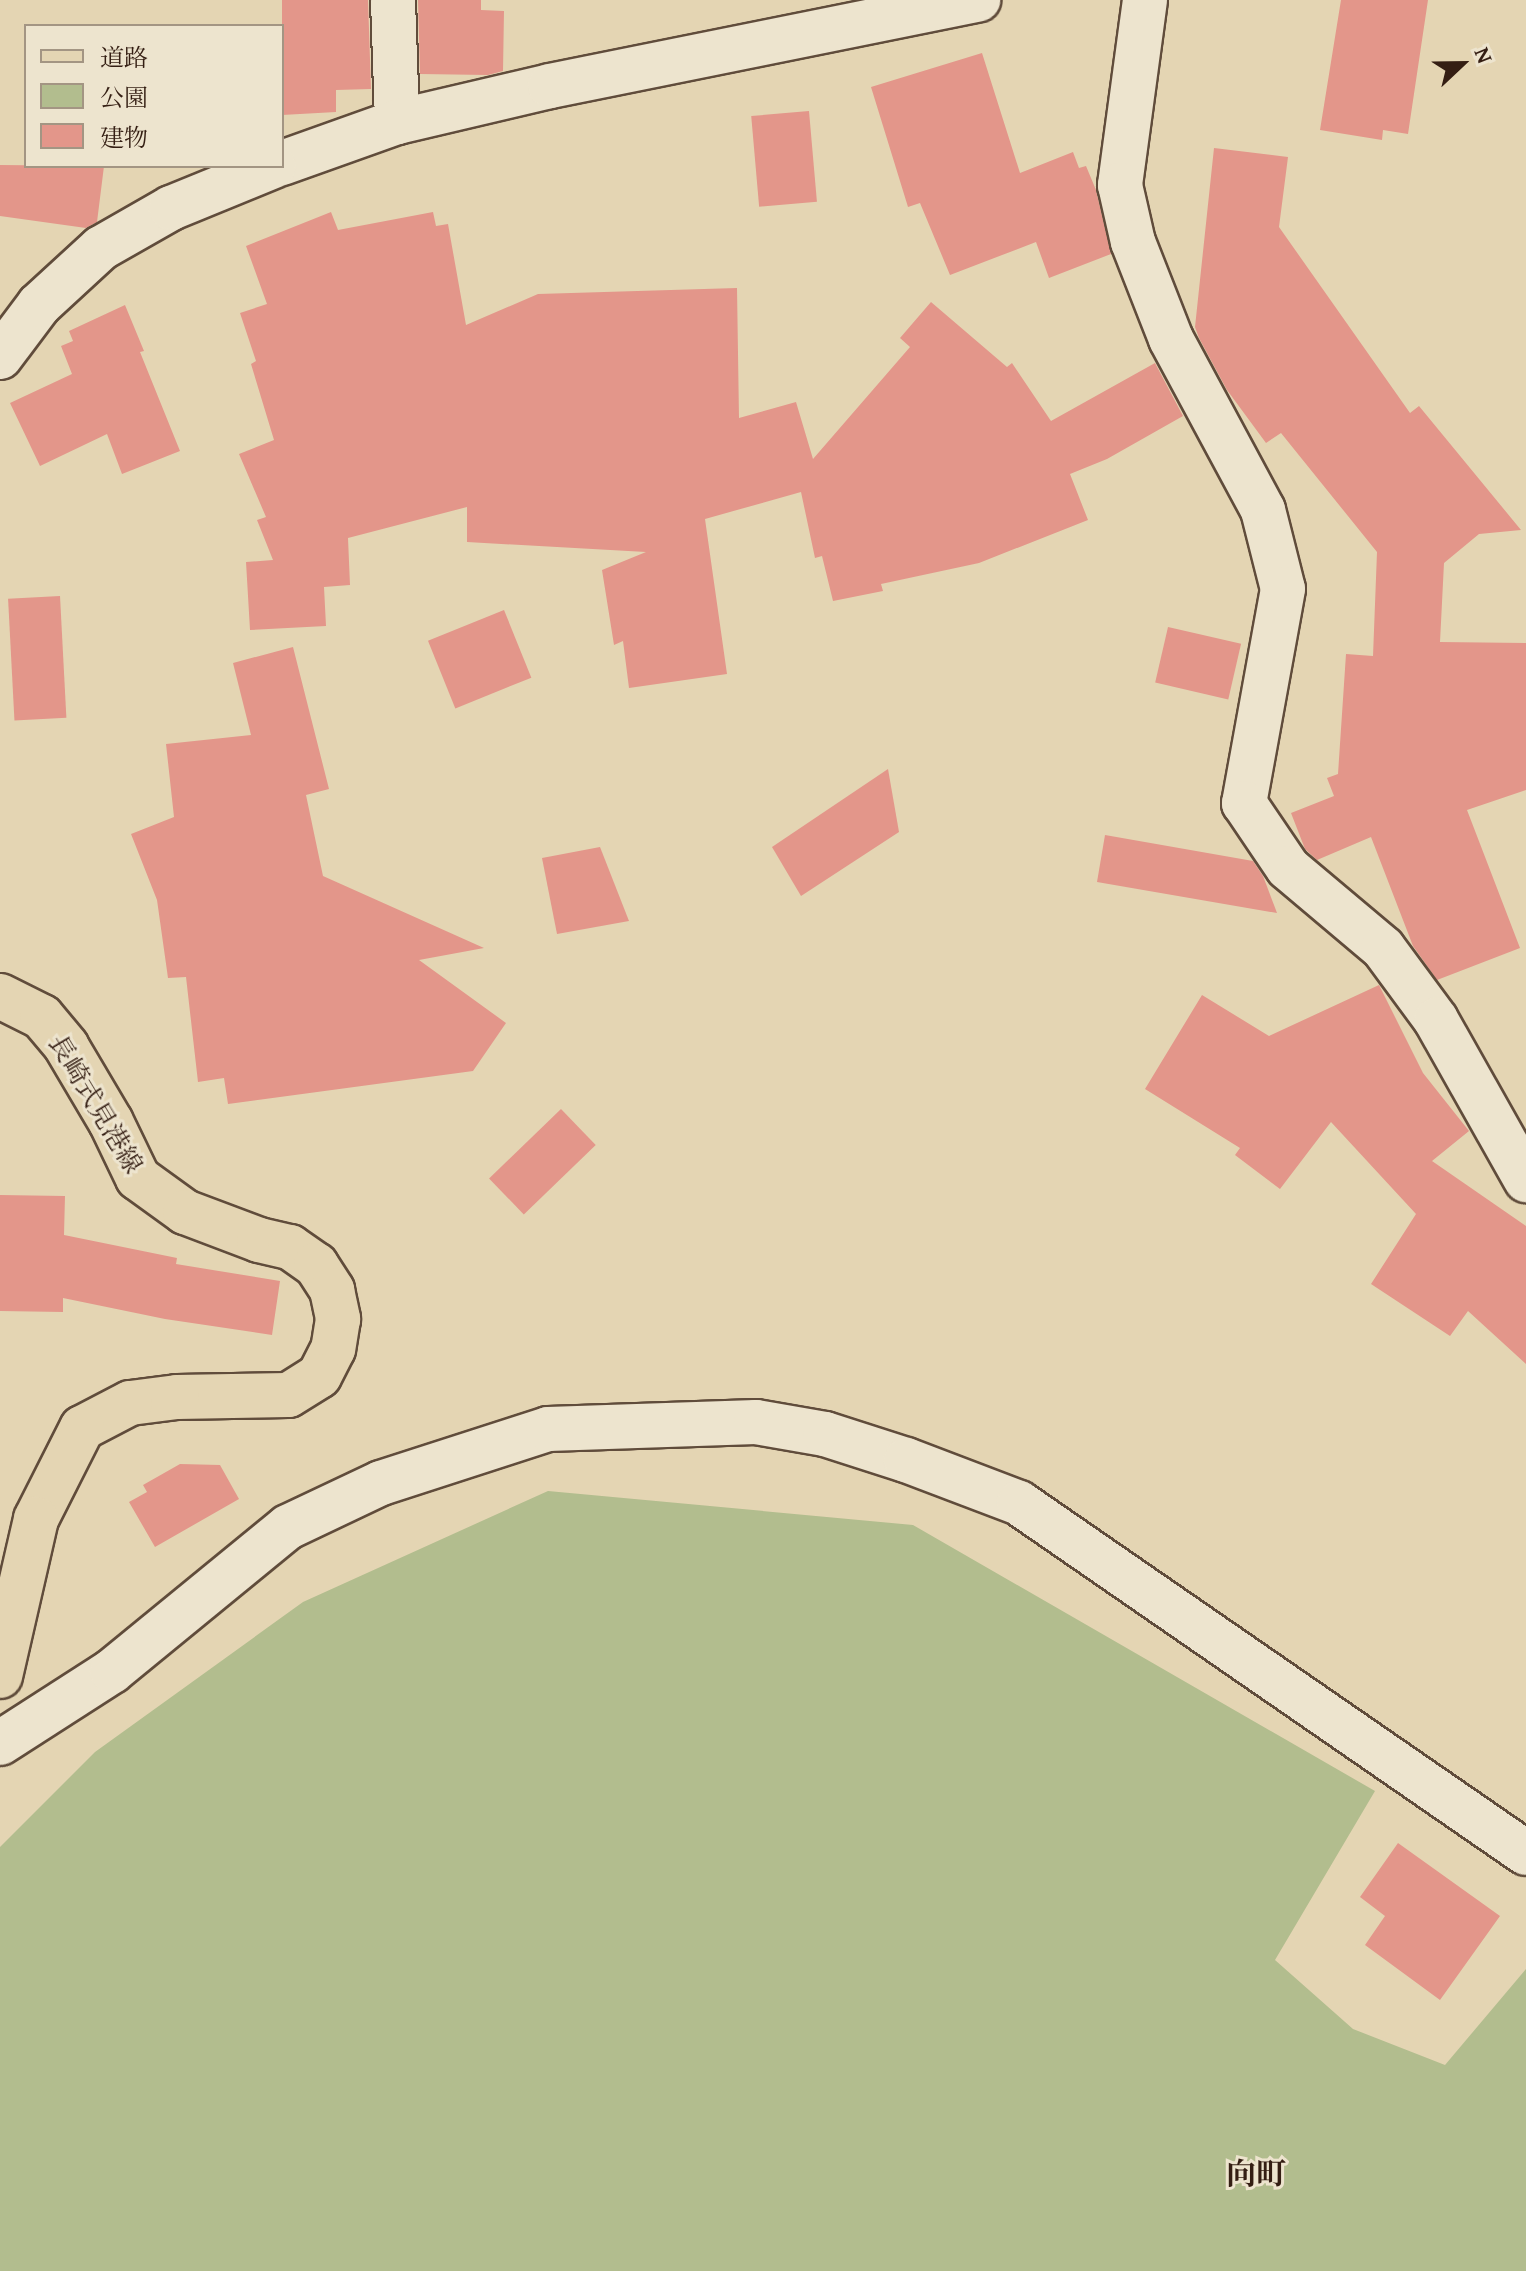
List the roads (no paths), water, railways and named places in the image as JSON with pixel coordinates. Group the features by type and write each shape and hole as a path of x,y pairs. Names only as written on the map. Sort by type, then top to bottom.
{"main road":[{"name":"長崎式見港線","path":"0,996 42,1017 66,1046 111,1122 138,1178 185,1212 259,1240 290,1247 316,1265 332,1290 338,1319 333,1349 319,1376 288,1395 177,1397 130,1403 82,1428 36,1519 0,1676"}],"street":[{"path":"393,0 397,122"},
{"path":"284,162 397,122 550,86 978,0"},
{"path":"1145,0 1120,185 1129,228 1171,339 1263,510 1283,589 1244,803 1288,868 1383,948 1436,1020 1526,1180"},
{"path":"0,357 39,305 101,248 171,208 269,168"},
{"path":"0,1743 112,1671 288,1527 381,1483 548,1429 756,1422 838,1439 906,1460 1019,1503 1526,1853"}],"district":[{"name":"向町","path":"1256,2173"}]}
